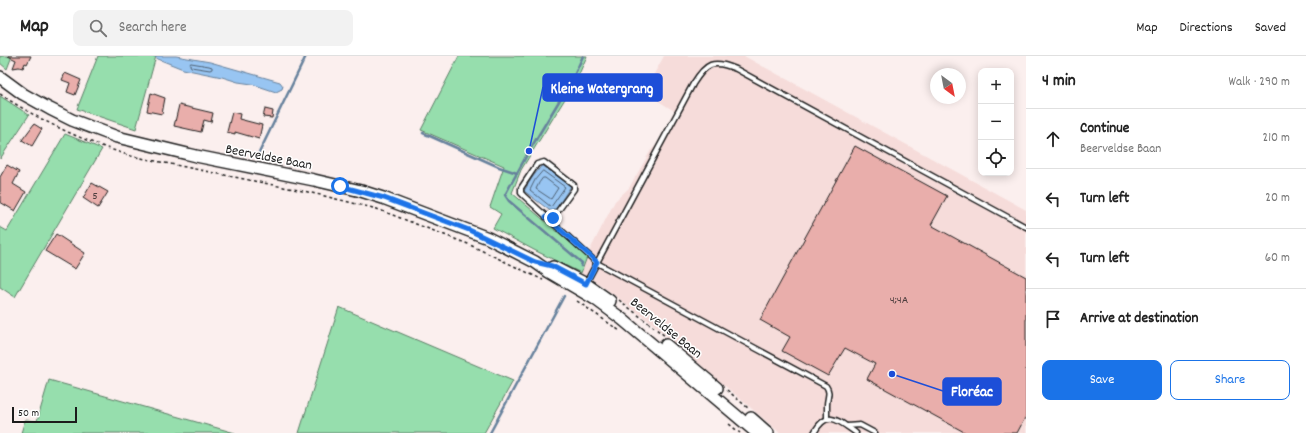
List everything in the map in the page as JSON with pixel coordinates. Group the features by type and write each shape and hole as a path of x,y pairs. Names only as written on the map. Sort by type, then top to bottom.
{"main road":[{"name":"Beerveldse Baan","path":"0,77 23,94 50,109 72,120 118,137 189,155 361,191 469,230 535,262 549,272 585,288 646,328 768,433"},
{"name":"Beerveldse Baan","path":"585,288 757,433"}],"lane":[{"path":"585,288 597,262 700,72 710,65 717,63 723,63 736,69 1026,228"},
{"path":"546,217 553,218 574,189 574,185 550,166 544,162 540,162 537,164 521,188 521,193 546,217 597,262 826,386 829,390 827,418"},
{"path":"814,433 820,423 827,418 834,419 856,433"},
{"path":"846,426 860,425 875,433"}],"path":[{"path":"0,94 29,113 66,132 105,148 131,156 308,192 377,209 468,244 509,263 546,283"},
{"path":"575,300 624,334"},
{"path":"727,421 740,433"}],"shaded area":[{"path":"664,56 744,56 1026,210 1026,433 780,433 655,326 601,285 581,273 590,250 615,201 629,188 651,150 660,142 676,112 644,92"}],"green space":[{"path":"0,56 12,56 7,69 0,63"},
{"path":"98,56 156,56 136,129 77,109"},
{"path":"459,56 587,56 576,81 521,170 512,193 587,257 581,273 493,228 501,214 490,207 504,166 421,130"},
{"path":"0,96 29,115 0,159"},
{"path":"65,134 102,149 15,297 0,287 0,227 7,231"},
{"path":"339,307 513,381 484,433 299,433"},
{"path":"49,380 235,433 21,433 25,420 37,421"}],"water":[{"path":"154,56 176,56 210,62 280,82 283,86 282,89 276,92 252,84 183,69"},
{"path":"542,165 571,186 553,213 524,191"}],"building":[{"path":"8,56 31,56 23,68 13,68 16,60"},
{"path":"65,73 81,80 75,95 67,92 70,83 62,80"},
{"path":"151,93 165,98 162,114 147,111"},
{"path":"179,105 213,113 211,122 204,120 201,132 174,126"},
{"path":"265,109 273,111 272,118 263,117"},
{"path":"232,112 240,114 239,119 262,125 259,139 235,132 235,134 227,132"},
{"path":"34,124 42,129 32,146 22,140"},
{"path":"855,146 947,196 931,225 1026,277 1026,416 1017,433 966,433 867,379 875,364 845,348 828,376 782,351 790,337 760,320"},
{"path":"7,165 19,172 13,184 26,192 15,211 0,202 0,177"},
{"path":"92,183 108,192 98,208 83,198"},
{"path":"56,234 85,253 75,269 45,251"}],"waterway":[{"path":"258,155 306,56"},
{"path":"581,266 582,263 509,201 505,195 529,151 573,78 583,56"},
{"path":"423,133 499,167 517,173"},
{"path":"490,433 564,296"}],"place":[{"name":"Kleine Watergrang","path":"529,151"},
{"name":"Floréac","path":"892,374"}],"route":[{"path":"340,186 384,198 469,230 535,262 552,266 586,284 597,262 546,217 553,218"}]}
